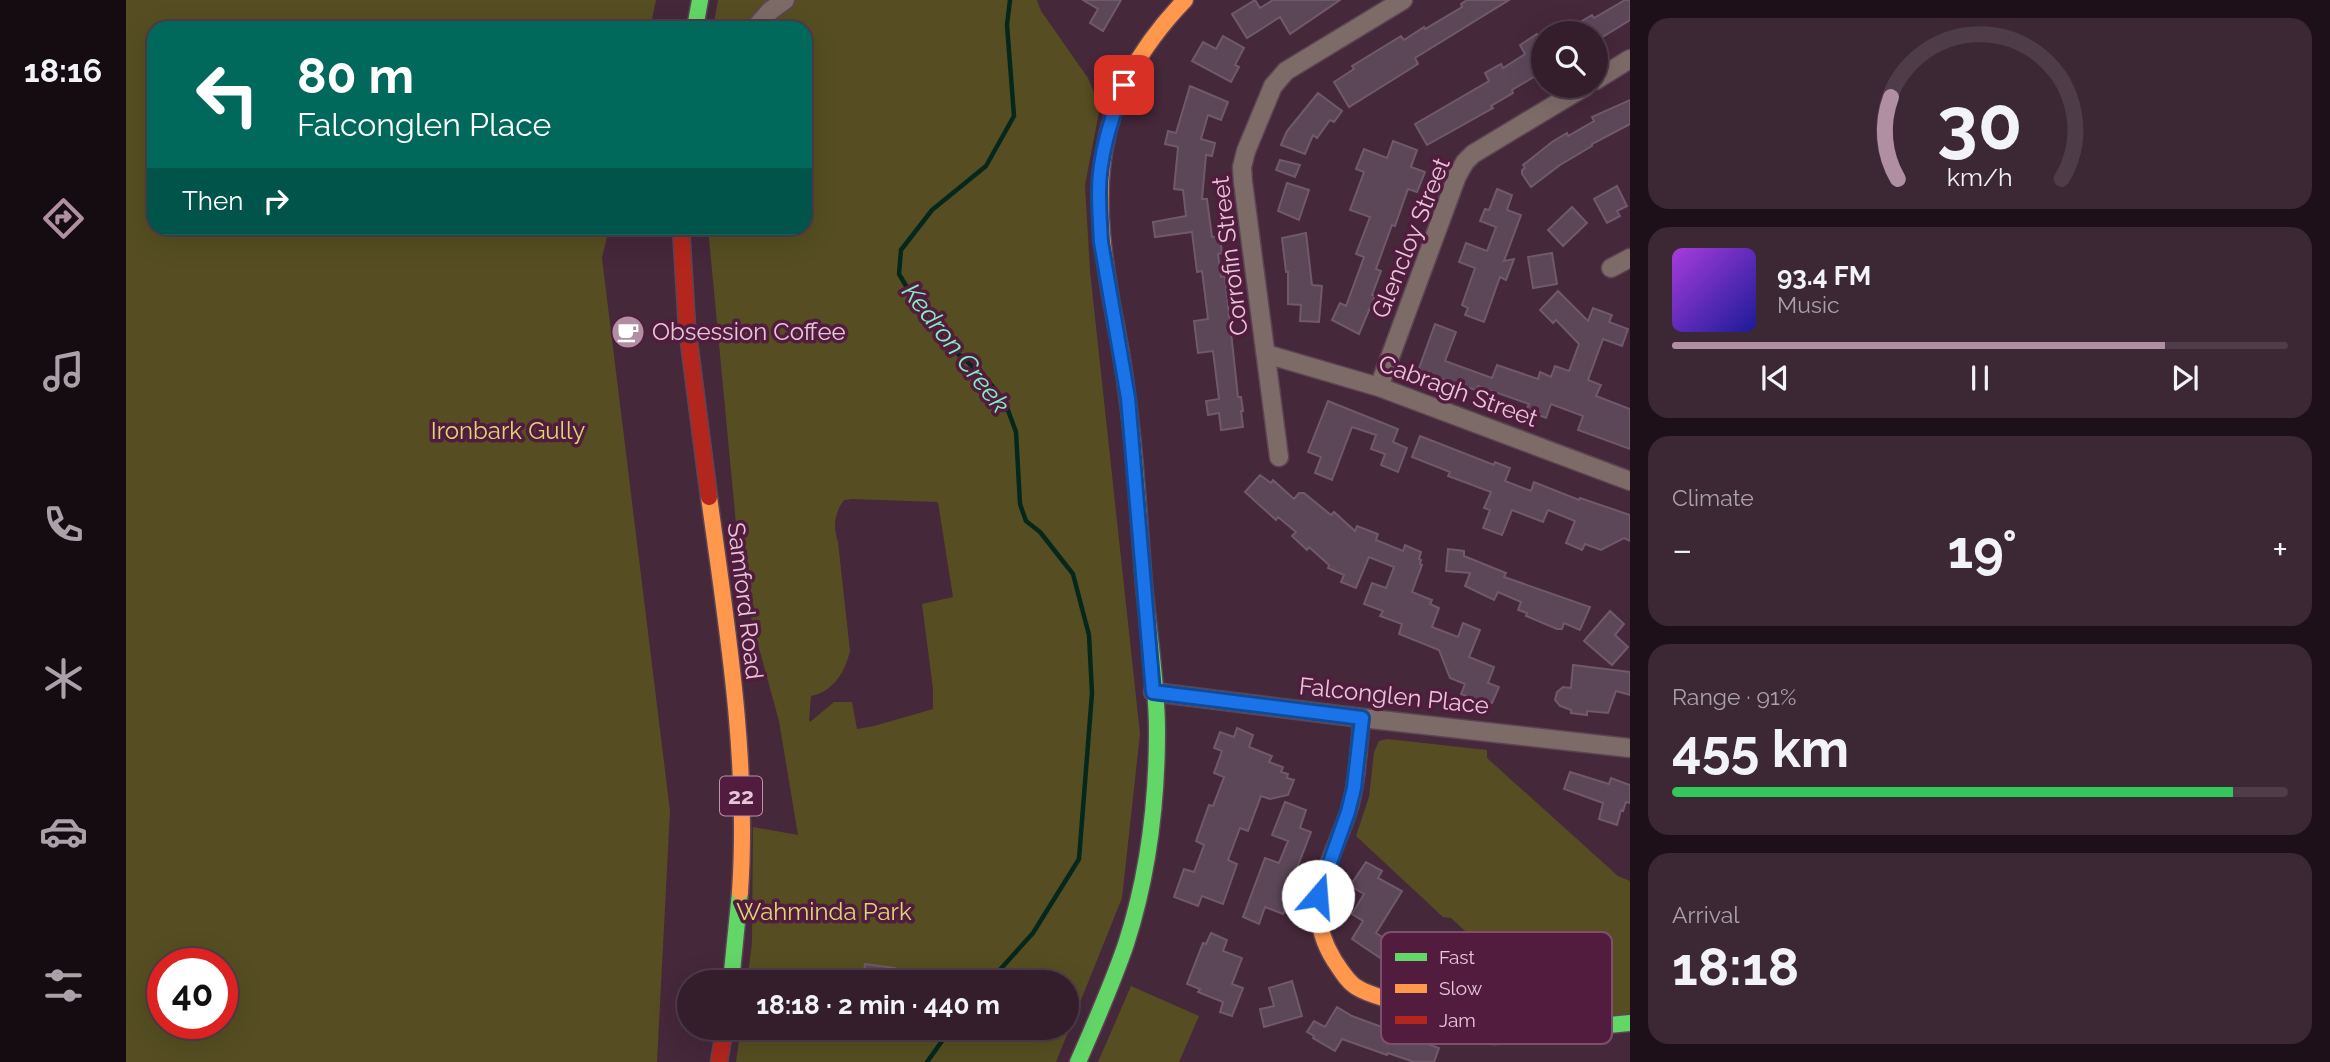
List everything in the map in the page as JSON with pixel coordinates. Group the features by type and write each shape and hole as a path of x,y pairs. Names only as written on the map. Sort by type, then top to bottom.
{"street":[{"path":"696,21 699,0"},
{"path":"761,21 785,0"},
{"path":"1078,1062 1117,970 1135,914 1153,807 1157,728 1128,398 1101,242 1098,189 1103,153 1124,85 1140,52 1185,0"},
{"name":"Corrofin Street","path":"1279,457 1243,182 1242,167 1246,151 1273,86 1286,71 1403,0"},
{"path":"1608,72 1630,59"},
{"name":"Glencloy Street","path":"1379,387 1457,176 1465,162 1473,154 1566,98"},
{"name":"Samford Road","path":"682,235 691,361 725,623 739,762 741,872 732,970"},
{"path":"1611,268 1630,258"},
{"name":"Cabragh Street","path":"1266,354 1379,387 1630,481"},
{"name":"Falconglen Place","path":"1153,692 1630,748"},
{"path":"1362,718 1354,788 1318,896 1318,919 1325,945 1340,969 1357,988 1381,997"},
{"path":"1612,1025 1630,1023"},
{"path":"719,1062 723,1040"}],"green space":[{"name":"Ironbark Gully","path":"126,0 656,0 652,21 147,21 147,235 607,235 602,258 670,811 657,1062 126,1062"},
{"name":"Wahminda Park","path":"718,0 1037,0 1041,11 1088,78 1100,107 1085,185 1090,271 1140,734 1122,898 1079,1005 1079,970 749,970 752,943 753,827 798,835 779,721 740,566 709,235 812,235 812,21 714,21","holes":["844,500 938,502 953,597 922,604 933,709 857,729 852,702 834,702 810,722 811,696 832,686 845,666 850,651 835,531 836,515"]},
{"path":"1387,739 1487,750 1487,758 1618,876 1630,881 1630,1018 1612,1019 1612,932 1466,932 1451,918 1443,917 1356,836 1369,797 1374,752 1379,741"},
{"path":"1131,986 1199,1016 1179,1062 1098,1062"},
{"path":"739,1040 1065,1040 1056,1062 736,1062"}],"building":[{"path":"1083,0 1121,0 1103,31 1090,23 1098,9"},
{"path":"1255,0 1260,8 1273,0 1340,0 1290,34 1280,17 1247,38 1232,14"},
{"path":"1467,0 1509,0 1415,58 1418,64 1349,107 1334,82 1354,69 1352,66 1401,36 1404,40 1424,27 1425,29 1462,7 1461,4"},
{"path":"1625,0 1630,0 1630,20 1608,34 1608,21 1582,21 1592,15 1594,18"},
{"path":"1223,36 1244,48 1235,65 1239,67 1231,82 1192,61 1203,42 1216,49"},
{"path":"1531,38 1531,79 1491,106 1493,108 1427,145 1415,124 1489,81 1485,73 1501,64 1503,68 1525,54 1520,45"},
{"path":"1190,86 1228,102 1221,120 1208,115 1201,139 1215,143 1212,156 1206,155 1202,199 1207,199 1212,237 1220,236 1222,253 1218,254 1221,277 1225,276 1238,397 1241,397 1243,411 1243,427 1221,430 1219,413 1208,415 1206,401 1219,399 1213,351 1198,353 1194,321 1208,319 1202,271 1197,272 1192,232 1155,237 1153,222 1186,216 1183,190 1174,189 1178,147 1165,144 1168,131 1176,133"},
{"path":"1318,93 1342,111 1334,122 1330,120 1317,138 1313,135 1305,154 1281,145 1287,131"},
{"path":"1630,100 1630,124 1592,144 1531,187 1522,174 1525,168 1523,165 1552,142 1594,121 1592,117"},
{"path":"1393,141 1417,150 1411,167 1425,172 1417,192 1408,189 1395,226 1392,225 1376,269 1381,271 1372,295 1375,296 1359,334 1332,320 1340,303 1346,306 1364,257 1356,254 1370,217 1350,210 1364,172 1356,169 1364,149 1387,158"},
{"path":"1280,160 1300,165 1295,177 1276,170"},
{"path":"1287,183 1309,190 1299,220 1278,211"},
{"path":"1617,186 1627,206 1617,211 1620,216 1607,223 1594,199"},
{"path":"1497,189 1512,195 1507,210 1521,215 1504,261 1514,259 1506,280 1500,277 1484,322 1465,315 1468,308 1462,305 1475,268 1459,262 1466,243 1487,251 1496,227 1480,221 1485,209 1489,210"},
{"path":"1572,207 1587,223 1563,246 1548,230"},
{"path":"1306,233 1312,285 1322,286 1319,322 1300,321 1301,305 1288,304 1288,272 1282,238"},
{"path":"1552,253 1557,284 1533,288 1528,257"},
{"path":"1558,291 1588,321 1593,308 1612,315 1609,322 1628,329 1622,346 1603,339 1588,380 1601,385 1596,396 1630,409 1630,449 1578,430 1583,416 1551,404 1546,418 1526,410 1529,404 1478,386 1476,390 1418,371 1435,324 1456,332 1445,361 1492,378 1497,365 1538,379 1540,372 1551,377 1555,366 1569,371 1579,344 1556,320 1553,323 1540,310"},
{"path":"1328,401 1398,429 1393,442 1407,448 1398,472 1381,465 1385,454 1371,449 1376,435 1352,427 1332,480 1315,473 1321,457 1308,452"},
{"path":"1420,436 1494,465 1495,462 1510,468 1505,481 1531,491 1534,482 1579,500 1580,498 1630,515 1630,541 1624,538 1601,550 1585,544 1582,550 1566,543 1575,521 1548,510 1543,522 1512,510 1502,535 1483,528 1490,510 1484,508 1491,492 1448,476 1450,472 1412,457"},
{"path":"1260,475 1271,483 1273,480 1294,499 1299,493 1304,493 1331,515 1334,512 1355,531 1357,526 1378,534 1376,540 1403,551 1405,545 1421,552 1419,559 1422,565 1412,592 1432,600 1430,604 1439,608 1432,627 1458,637 1463,623 1480,630 1469,657 1494,667 1488,683 1499,687 1492,703 1482,699 1481,702 1461,694 1465,684 1450,678 1439,650 1399,634 1402,624 1380,616 1383,611 1364,604 1372,583 1386,588 1394,567 1369,557 1356,588 1341,582 1344,575 1328,568 1329,565 1309,547 1307,550 1292,536 1296,532 1278,517 1276,520 1245,492"},
{"path":"1448,549 1464,551 1464,556 1506,573 1504,577 1590,607 1580,630 1564,623 1562,629 1557,629 1518,610 1521,602 1498,592 1494,600 1465,586 1470,573 1446,571"},
{"path":"1610,611 1624,624 1615,635 1628,647 1612,665 1584,641"},
{"path":"1573,665 1630,672 1630,695 1616,691 1608,713 1571,713 1571,710 1560,706 1555,700 1557,692 1563,687 1571,688"},
{"path":"1237,728 1253,735 1249,747 1272,756 1269,762 1283,767 1281,772 1294,780 1288,795 1270,799 1261,796 1248,831 1240,828 1228,860 1237,864 1223,904 1202,896 1198,906 1174,897 1184,869 1194,872 1204,845 1196,841 1209,805 1213,806 1224,777 1214,773 1222,751 1214,748 1220,732 1234,737"},
{"path":"1570,772 1609,784 1611,778 1630,785 1630,803 1626,802 1623,811 1621,810 1617,825 1599,819 1603,803 1564,789"},
{"path":"1285,802 1306,810 1300,828 1311,832 1286,896 1290,897 1283,914 1265,907 1259,924 1243,917 1265,858 1279,863 1288,841 1272,835"},
{"path":"1366,862 1382,871 1378,878 1402,891 1376,933 1381,936 1381,959 1352,939 1363,921 1352,914 1364,894 1350,886"},
{"path":"1211,933 1227,940 1223,951 1242,958 1232,984 1243,988 1232,1016 1220,1012 1223,1002 1198,992 1200,989 1187,984 1203,943 1206,944"},
{"path":"865,964 895,968 895,970 864,970"},
{"path":"1292,981 1302,1016 1264,1027 1260,1009 1274,1006 1269,988"},
{"path":"1337,1007 1381,1027 1381,1044 1428,1044 1439,1048 1434,1062 1414,1062 1342,1039 1335,1051 1307,1032 1314,1021 1325,1027"}],"waterway":[{"name":"Kedron Creek","path":"1000,970 1033,933 1079,859 1092,693 1089,635 1073,574 1040,532 1026,521 1020,504 1016,432 1005,402 985,377 950,347 922,313 899,274 901,250 932,210 986,166 1014,116 1007,25 1010,0"},
{"name":"Kedron Creek","path":"927,1062 943,1040"}],"traffic: fast":[{"path":"696,21 700,0"},
{"path":"1078,1062 1115,974 1134,918 1150,839 1155,785 1155,691 1130,418 1116,326"},
{"path":"732,970 740,892"},
{"path":"1612,1025 1630,1023"}],"traffic: slow":[{"path":"1116,326 1102,234 1104,152 1113,113 1129,76 1153,38 1185,0"},
{"path":"709,497 739,743 742,842 740,892"},
{"path":"1362,718 1354,790 1322,886 1319,921 1324,940 1344,975 1358,988 1381,998"}],"traffic: jam":[{"path":"681,235 687,327 709,497"},
{"path":"719,1062 723,1040"}],"place":[{"name":"Obsession Coffee","path":"628,332"}],"route":[{"path":"1124,85 1103,153 1098,189 1101,242 1128,398 1153,692 1362,718 1354,788 1318,896"}]}
